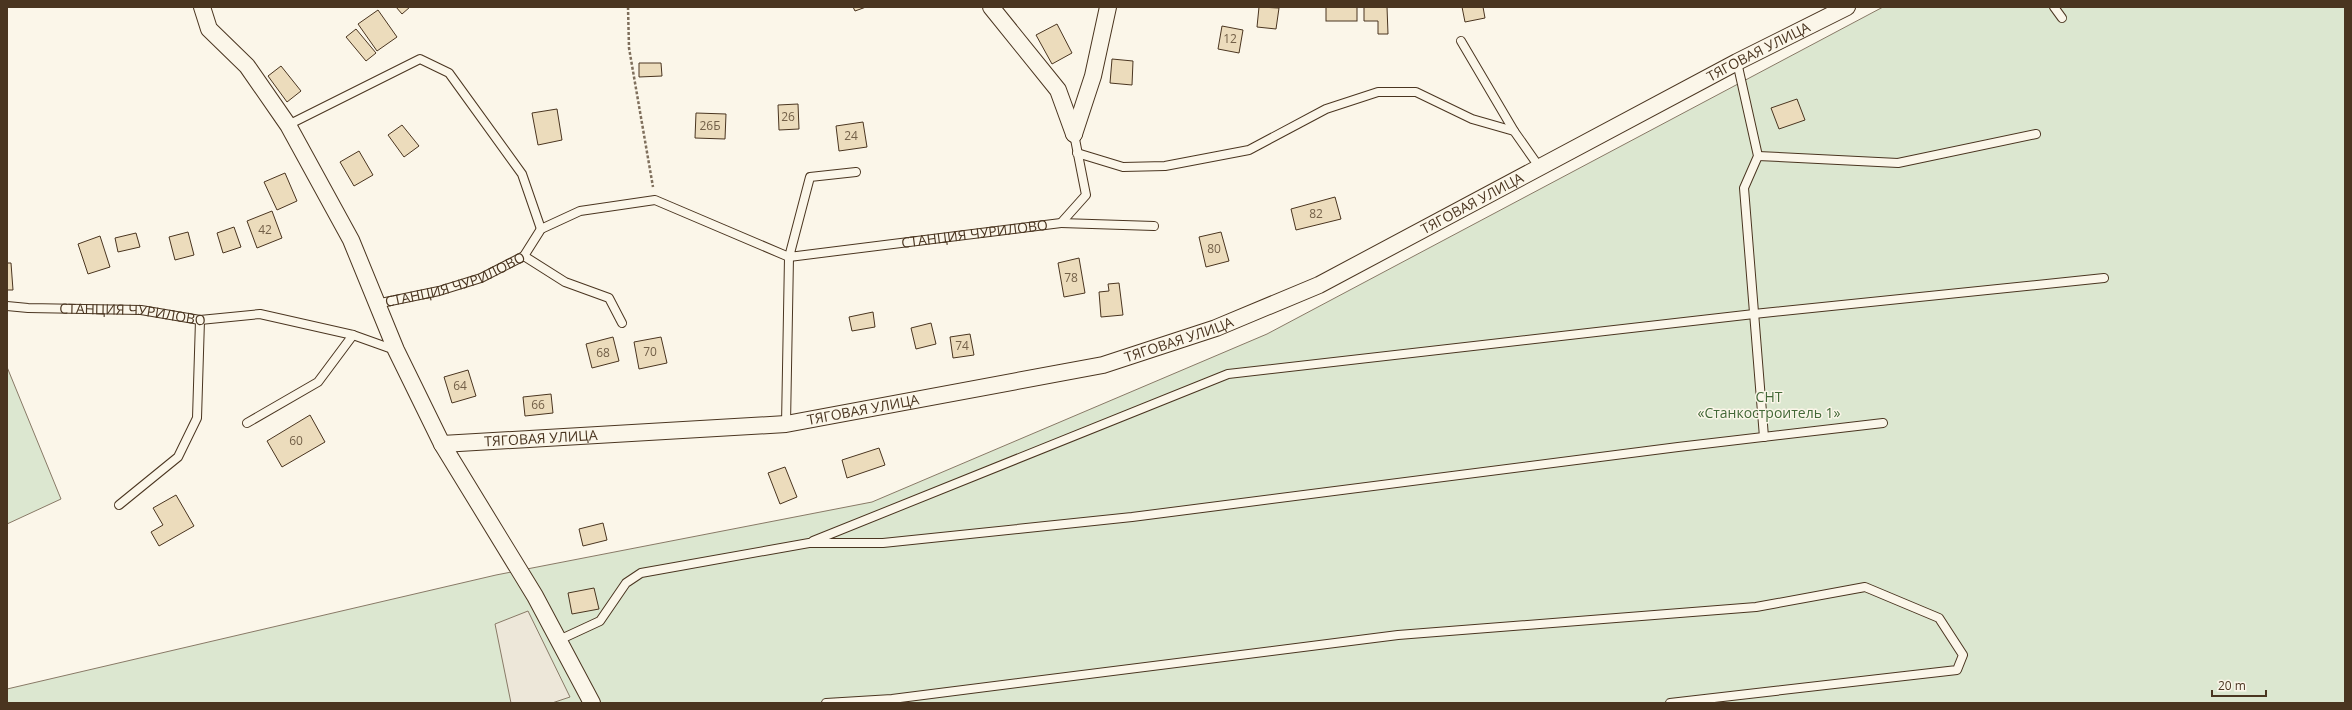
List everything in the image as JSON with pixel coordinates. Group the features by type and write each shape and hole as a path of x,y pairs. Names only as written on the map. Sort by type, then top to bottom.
{"street":[{"path":"202,7 209,29 247,66 288,125 351,240 396,350 442,444 535,596 590,702"},
{"name":"СТАНЦИЯ ЧУРИЛОВО","path":"992,7 1058,90 1074,134"},
{"name":"СТАНЦИЯ ЧУРИЛОВО","path":"1074,134 1093,76 1108,7"},
{"name":"ТЯГОВАЯ УЛИЦА","path":"442,444 786,424 1103,365 1216,328 1319,285 1737,62 1847,7"}],"lane":[{"path":"2054,7 2062,18"},
{"path":"1462,41 1514,131 1540,168"},
{"path":"288,125 420,59 449,73 522,174 541,229 580,211 655,200 790,257"},
{"path":"1737,62 1758,156 1744,188 1764,437"},
{"path":"1077,153 1123,167 1165,166 1249,150 1326,109 1378,92 1416,92 1472,119 1514,131"},
{"name":"СТАНЦИЯ ЧУРИЛОВО","path":"790,257 1061,223 1086,195 1074,134"},
{"path":"1758,156 1898,163 2036,134"},
{"path":"786,424 790,257 810,177 856,172"},
{"path":"1061,223 1154,226"},
{"name":"СТАНЦИЯ ЧУРИЛОВО","path":"376,304 439,291 481,278 524,256 541,229"},
{"path":"524,256 565,282 609,298 622,323"},
{"path":"809,543 1228,374 1754,314 2104,278"},
{"name":"СТАНЦИЯ ЧУРИЛОВО","path":"7,306 28,308 141,310 200,320 260,314 353,335 396,350"},
{"path":"119,505 178,458 197,418 200,320"},
{"path":"247,423 318,382 353,335"},
{"path":"559,640 600,621 626,583 641,573 809,543 882,543 1132,518 1883,423"},
{"path":"826,703 892,699 1398,635 1756,607 1865,587 1939,618 1963,655 1957,670 1670,703"}],"path":[{"path":"628,7 629,48 655,200"}],"green space":[{"name":"СНТ «Станкостроитель 1»","path":"1883,7 2345,7 2345,703 7,703 7,689 496,575 872,502 1267,334"},
{"path":"7,367 61,499 7,524"}],"shaded area":[{"path":"528,611 570,697 552,703 511,703 495,624"}],"building":[{"path":"396,7 410,7 402,14"},
{"path":"853,7 866,7 855,11"},
{"path":"1259,7 1279,8 1276,29 1257,27"},
{"path":"1326,7 1357,7 1357,21 1326,21"},
{"path":"1364,7 1387,7 1388,34 1378,34 1378,21 1364,21"},
{"path":"1462,7 1483,7 1485,18 1465,22"},
{"path":"378,10 397,37 377,51 358,24"},
{"path":"1057,24 1072,53 1052,64 1036,35"},
{"path":"1222,26 1243,30 1239,53 1218,49"},
{"path":"356,29 376,53 366,61 346,37"},
{"path":"1112,59 1133,61 1132,85 1110,83"},
{"path":"639,63 661,63 662,76 639,77"},
{"path":"281,66 301,91 287,102 268,76"},
{"path":"1797,99 1805,120 1779,129 1771,108"},
{"path":"798,104 799,129 779,130 778,105"},
{"path":"557,109 562,140 538,145 532,113"},
{"path":"696,113 726,114 725,139 695,138"},
{"path":"863,122 867,147 839,151 836,126"},
{"path":"402,125 419,146 404,157 388,135"},
{"path":"359,151 373,175 354,186 340,162"},
{"path":"285,173 297,201 277,210 264,182"},
{"path":"1335,197 1341,219 1296,230 1291,209"},
{"path":"272,211 282,238 257,248 247,221"},
{"path":"234,227 241,247 223,253 217,233"},
{"path":"188,232 194,255 175,260 169,237"},
{"path":"1221,232 1229,261 1206,267 1199,237"},
{"path":"136,233 140,247 118,252 115,238"},
{"path":"100,236 110,267 88,274 78,244"},
{"path":"1079,258 1085,293 1064,297 1058,263"},
{"path":"7,263 11,263 13,290 7,290"},
{"path":"1119,283 1123,315 1101,317 1099,292 1109,291 1108,284"},
{"path":"873,312 875,327 852,331 849,317"},
{"path":"931,323 936,344 916,349 911,328"},
{"path":"970,334 974,355 953,358 950,337"},
{"path":"613,337 619,361 592,368 586,344"},
{"path":"661,337 667,363 639,369 634,342"},
{"path":"468,370 476,396 452,403 444,377"},
{"path":"551,394 553,413 525,416 523,397"},
{"path":"310,415 325,442 282,467 267,441"},
{"path":"879,448 885,465 847,478 842,460"},
{"path":"785,467 797,497 780,504 768,473"},
{"path":"176,495 194,526 159,546 151,532 163,525 153,508"},
{"path":"603,523 607,540 583,546 579,529"},
{"path":"594,588 599,609 572,614 568,593"}]}
